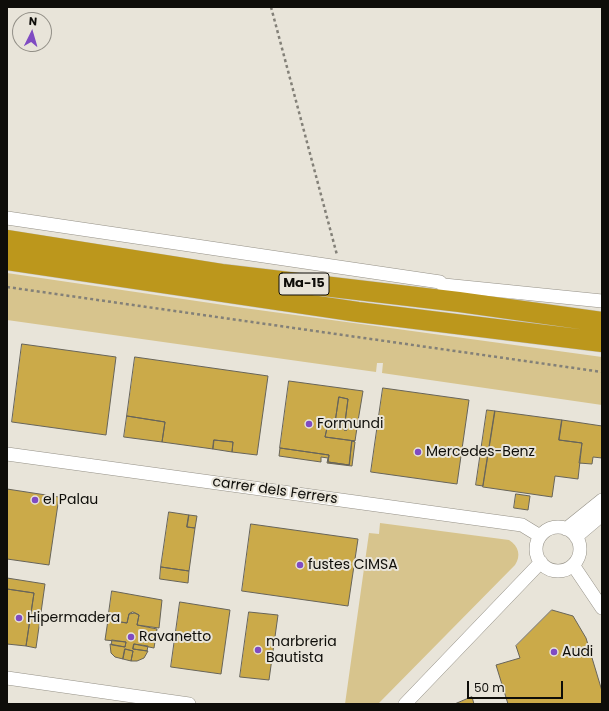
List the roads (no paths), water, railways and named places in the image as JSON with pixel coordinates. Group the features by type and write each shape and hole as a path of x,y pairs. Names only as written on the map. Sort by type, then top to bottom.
{"highway":[{"name":"Ma-15","path":"7,240 222,274 459,302 602,322"},
{"name":"Ma-15","path":"7,260 358,312 602,342"}],"street":[{"path":"7,218 440,282 459,302"},
{"path":"444,285 602,301"},
{"name":"carrer dels Ferrers","path":"7,454 522,525 540,536"},
{"path":"571,533 602,500"},
{"path":"571,533 580,551 573,565 560,571 553,570 541,562 536,549 540,536 552,528 571,533 602,515"},
{"path":"406,704 541,562"},
{"path":"573,565 602,608"},
{"path":"7,678 189,704"}],"place":[{"name":"Formundi","path":"309,424"},
{"name":"Mercedes-Benz","path":"418,452"},
{"name":"el Palau","path":"35,500"},
{"name":"fustes CIMSA","path":"300,565"},
{"name":"Hipermadera","path":"19,618"},
{"name":"Ravanetto","path":"131,637"},
{"name":"marbreria Bautista","path":"258,650"},
{"name":"Audi","path":"554,652"}]}
